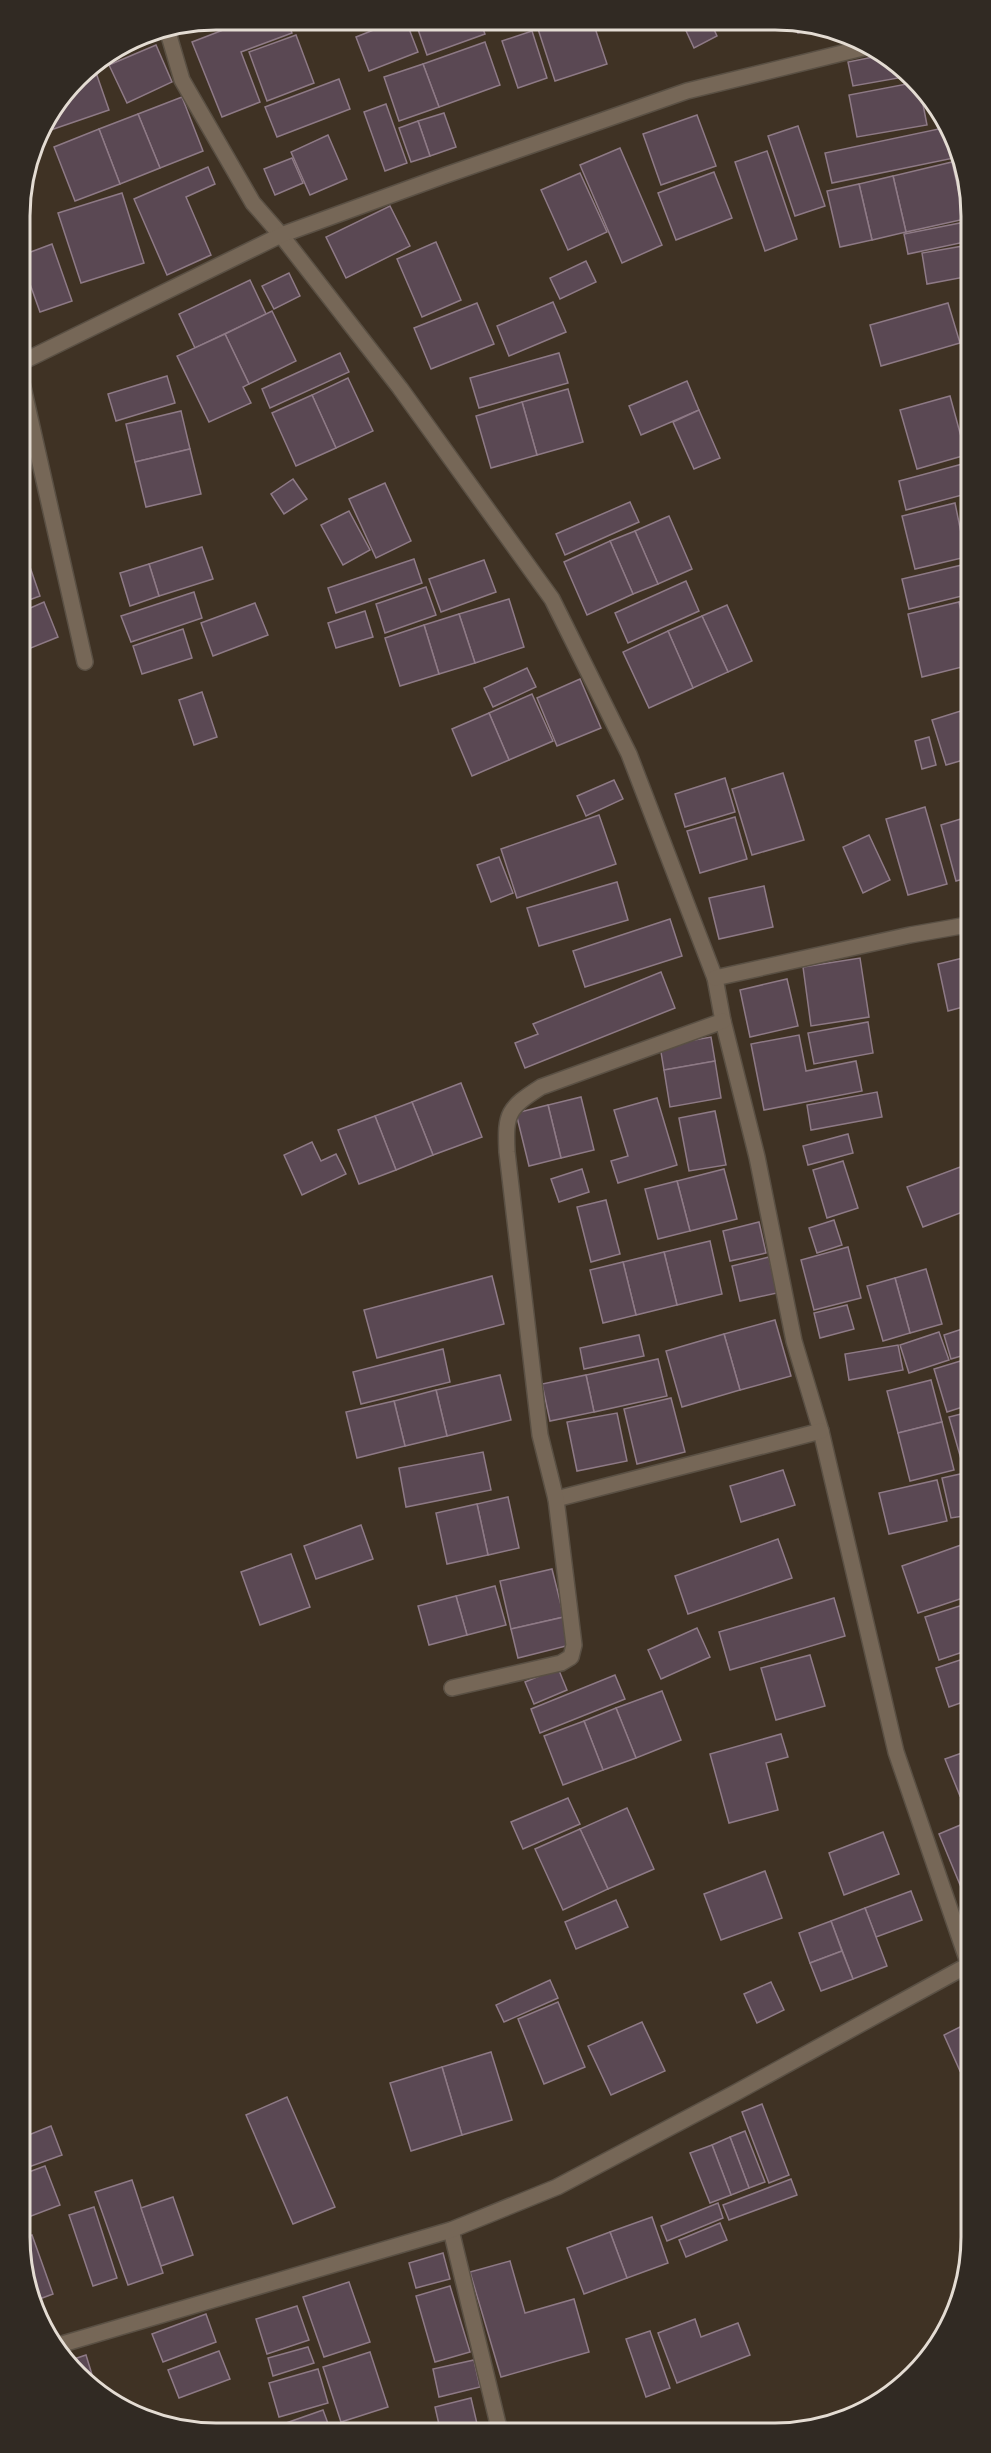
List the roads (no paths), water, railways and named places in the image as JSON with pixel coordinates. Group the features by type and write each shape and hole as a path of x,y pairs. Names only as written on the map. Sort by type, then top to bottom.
{"street":[{"path":"168,36 182,80 253,203 281,235 400,388 552,599 629,754 715,978 723,1021 757,1157 794,1341 821,1431 897,1752 961,1939"},
{"path":"30,358 281,235 457,171 687,92 858,49"},
{"path":"30,418 85,662"},
{"path":"715,978 961,926"},
{"path":"452,1688 561,1663 571,1657 574,1646 556,1500 540,1435 506,1125 511,1111 522,1100 542,1087 723,1021"},
{"path":"556,1500 821,1431"},
{"path":"64,2344 451,2230 557,2187 961,1970"},
{"path":"451,2230 498,2423"}]}
